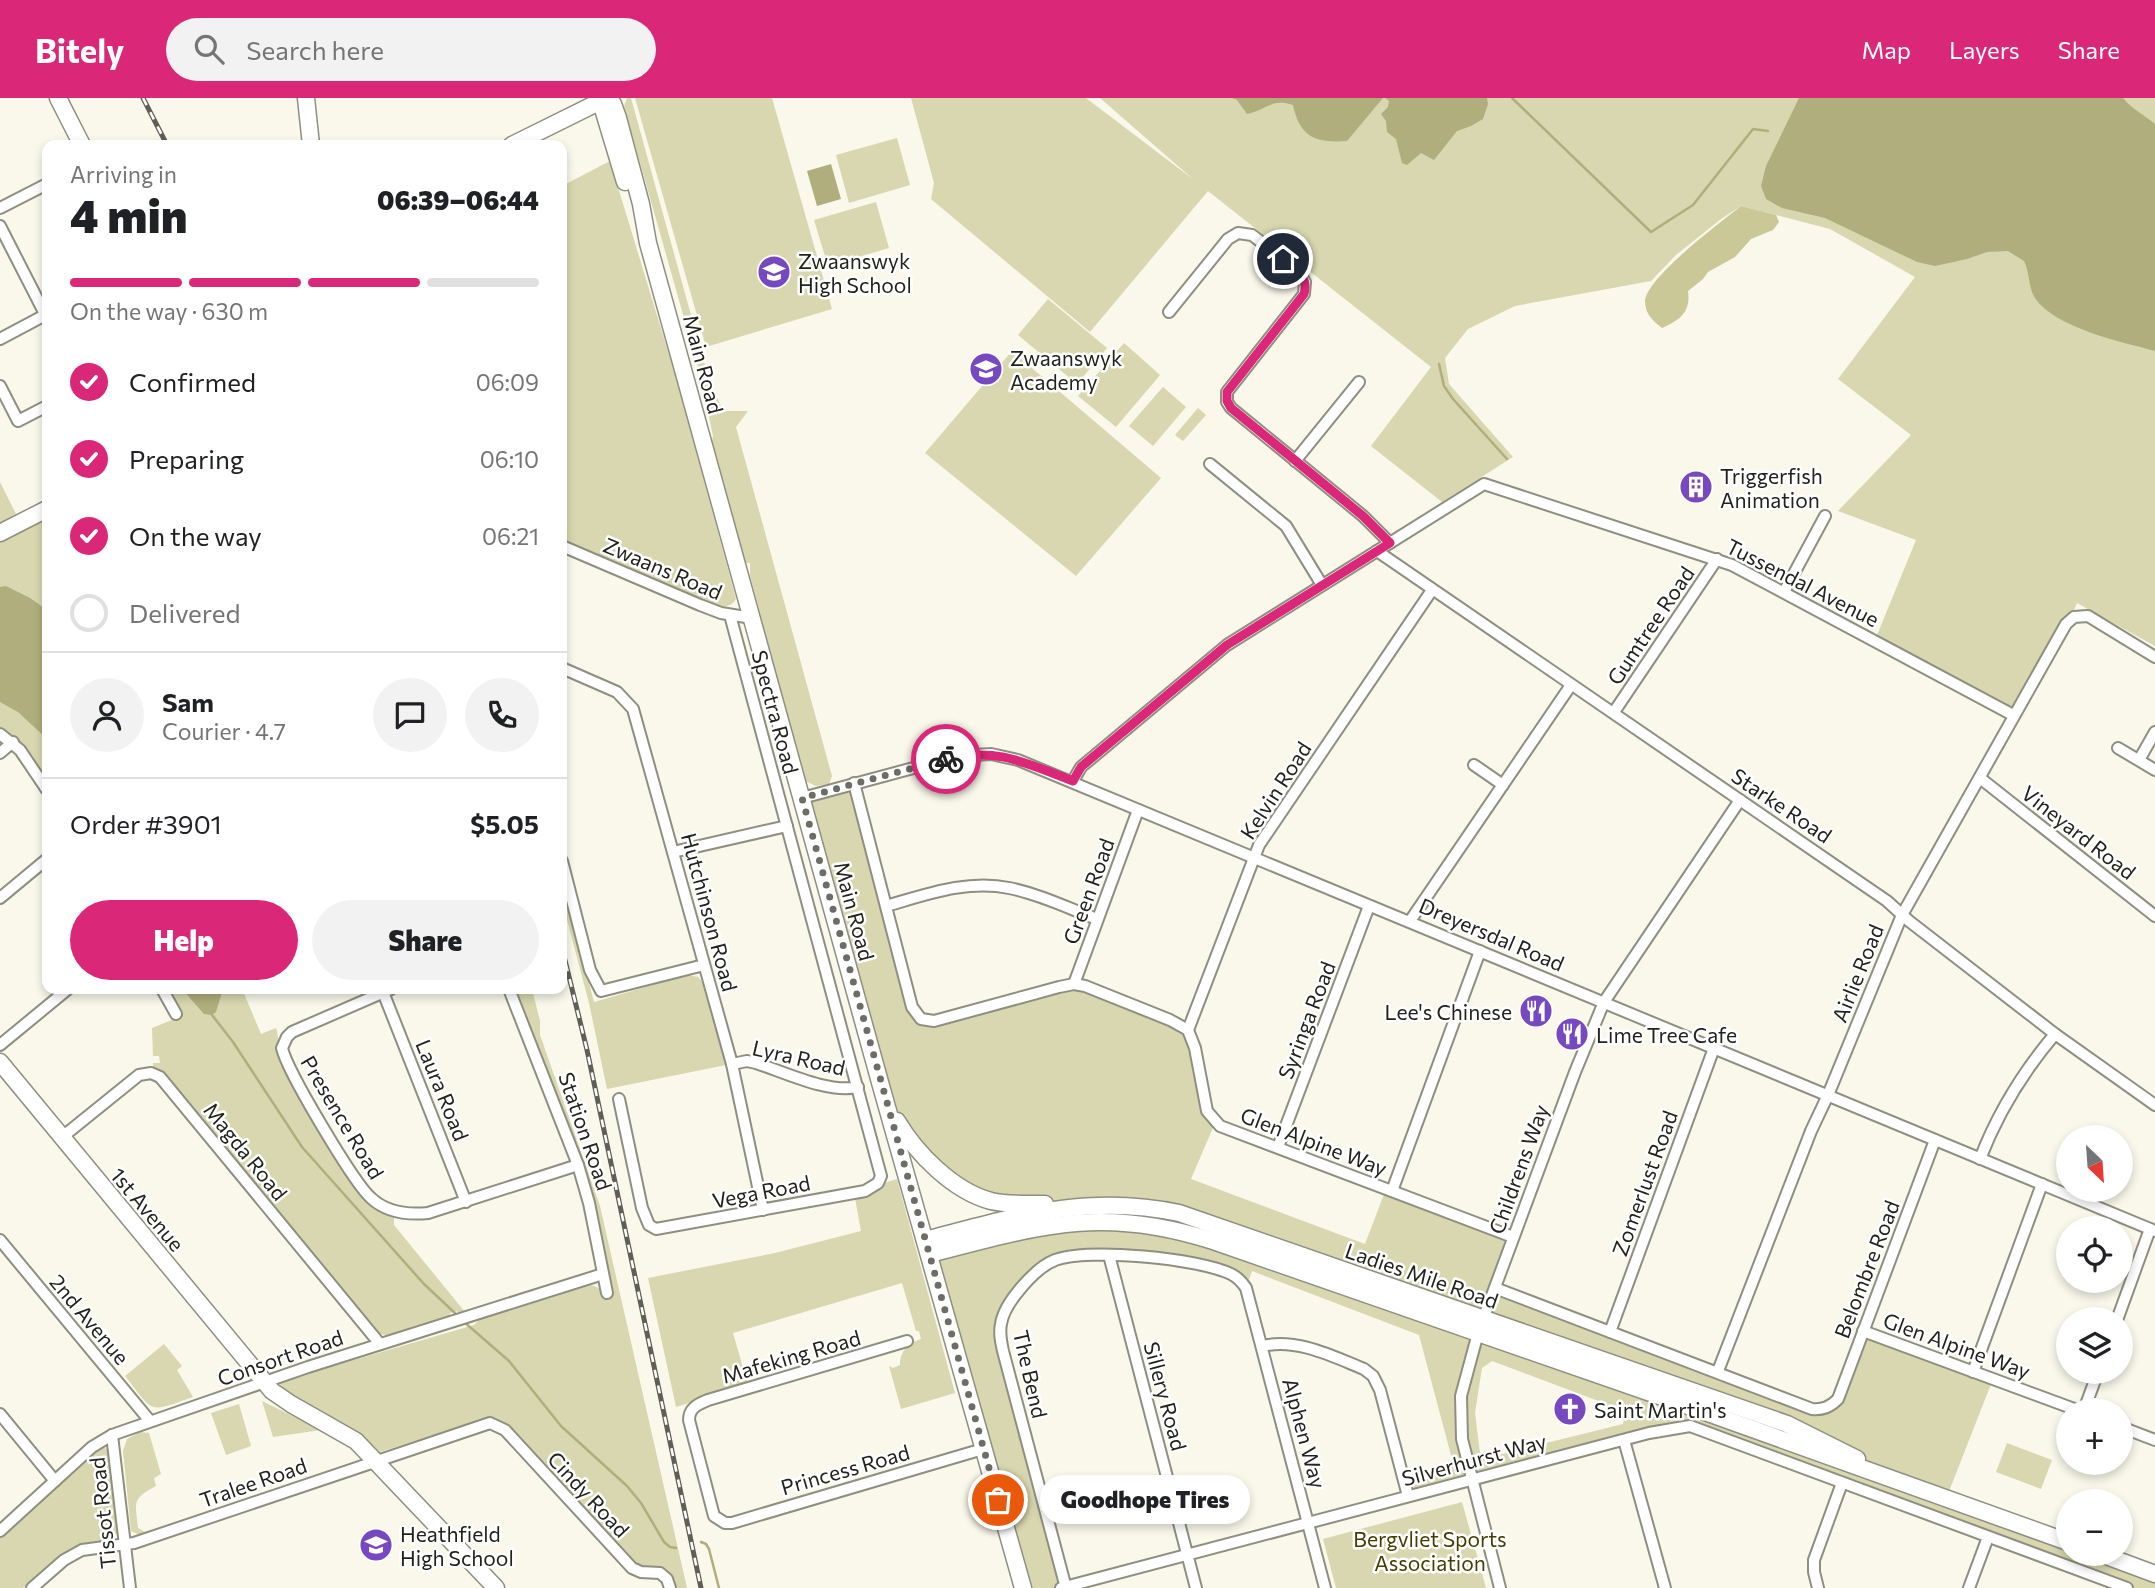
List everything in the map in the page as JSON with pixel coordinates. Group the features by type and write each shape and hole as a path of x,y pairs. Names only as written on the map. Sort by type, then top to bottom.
{"main road":[{"path":"58,98 79,140"},
{"path":"306,98 311,140"},
{"path":"522,140 605,98"},
{"name":"Main Road","path":"605,98 603,109 623,177 648,243 1023,1588"},
{"path":"0,533 42,512"},
{"name":"1st Avenue","path":"0,1062 265,1382 281,1398 350,1436 496,1588"},
{"path":"881,1086 898,1123 914,1144 947,1176 970,1192 1003,1203 1093,1205"},
{"name":"Ladies Mile Road","path":"927,1247 1038,1212 1093,1205 1142,1206 1179,1213 2056,1538"},
{"name":"Ladies Mile Road","path":"927,1247 1058,1224 1106,1221 1150,1224 1213,1241 1481,1326"},
{"path":"2133,1566 2155,1574"}],"street":[{"path":"0,208 42,187"},
{"path":"0,226 42,306"},
{"path":"1073,781 1081,767 1227,645 1390,543 1363,516 1231,408 1226,397 1227,392 1301,299 1306,288 1303,277 1252,235 1238,233 1228,239 1169,312"},
{"path":"0,339 42,318"},
{"path":"1295,461 1359,382"},
{"path":"0,386 18,421 42,409"},
{"path":"1210,464 1286,526 1322,585"},
{"name":"Tussendal Avenue","path":"1390,543 1484,484 1717,559 2013,715"},
{"path":"1784,592 1825,516"},
{"name":"Zwaans Road","path":"567,548 700,605 730,615 752,618"},
{"name":"Starke Road","path":"1377,551 1887,901 2054,1034 2155,1105"},
{"name":"Gumtree Road","path":"1614,712 1717,559"},
{"name":"Kelvin Road","path":"1188,1030 1259,845 1432,590"},
{"name":"Spectra Road","path":"730,615 881,1170 878,1183"},
{"name":"Airlie Road","path":"1718,1371 1811,1131 1902,915 2066,624 2074,617 2091,617 2155,657"},
{"name":"Hutchinson Road","path":"567,670 617,692 629,702 639,726 732,1064 763,1209"},
{"path":"1410,921 1571,685"},
{"path":"2139,760 2155,732"},
{"path":"0,734 20,750 42,783"},
{"path":"0,753 13,742"},
{"path":"2118,748 2155,770"},
{"name":"Dreyersdal Road","path":"802,798 938,761 975,754 991,754 1018,760 2152,1230"},
{"path":"1474,765 1503,785"},
{"name":"Vineyard Road","path":"1980,778 2155,916"},
{"path":"854,783 912,1007 921,1019 934,1021 1074,984 1170,1020 1188,1030"},
{"name":"Childrens Way","path":"1500,1588 1462,1439 1461,1396 1481,1326 1575,1072 1604,1002 1740,800"},
{"name":"Green Road","path":"1074,984 1138,810"},
{"path":"673,852 786,826"},
{"path":"0,898 42,863"},
{"path":"567,880 590,970 601,991 704,965"},
{"path":"886,906 967,887 1007,887 1097,919"},
{"name":"Syringa Road","path":"1278,1147 1369,906"},
{"path":"1392,1191 1480,951"},
{"path":"827,971 848,965"},
{"path":"0,1045 62,994"},
{"path":"165,994 176,1014"},
{"name":"Presence Road","path":"378,994 292,1031 282,1048 353,1175 370,1198 386,1208 414,1214 436,1211 578,1165"},
{"name":"Laura Road","path":"389,994 467,1202"},
{"name":"Station Road","path":"511,994 578,1165 589,1203 607,1293"},
{"name":"Glen Alpine Way","path":"1188,1030 1195,1048 1205,1103 1211,1117 1223,1128 1513,1237"},
{"path":"1980,1159 2005,1102 2054,1034"},
{"name":"Zomerlust Road","path":"1610,1332 1714,1048"},
{"name":"Lyra Road","path":"732,1064 747,1061 827,1086 842,1089 858,1087"},
{"name":"Magda Road","path":"61,1138 139,1075 156,1074 380,1344"},
{"name":"Vega Road","path":"619,1098 642,1208 649,1225 656,1228 865,1191 878,1183"},
{"name":"Belombre Road","path":"1718,1371 1812,1409 1827,1408 1838,1399 1935,1140"},
{"path":"1973,1372 2042,1184"},
{"path":"2122,1307 2152,1230"},
{"name":"2nd Avenue","path":"0,1240 150,1421"},
{"name":"Sillery Road","path":"1109,1255 1196,1588"},
{"name":"The Bend","path":"1064,1587 1003,1351 1003,1315 1041,1267 1069,1257 1147,1256 1229,1273 1242,1281 1246,1288"},
{"name":"Consort Road","path":"0,1531 92,1447 112,1435 380,1344 603,1274"},
{"name":"Alphen Way","path":"1246,1288 1325,1588"},
{"path":"1495,1288 1718,1371"},
{"name":"Glen Alpine Way","path":"1863,1331 2056,1402"},
{"name":"Mafeking Road","path":"718,1521 711,1507 689,1413 693,1408 708,1400 907,1341"},
{"path":"1262,1346 1282,1343 1299,1345 1364,1369 1373,1376 1380,1390 1408,1496"},
{"path":"0,1414 55,1481"},
{"name":"Tralee Road","path":"32,1588 64,1560 82,1550 125,1544 484,1424 495,1423"},
{"name":"Cindy Road","path":"495,1423 502,1427 632,1568 640,1572 657,1572 663,1575 670,1588"},
{"name":"Silverhurst Way","path":"1064,1587 1471,1479 1666,1429 1690,1426 2127,1588"},
{"path":"2133,1432 2155,1440"},
{"name":"Tissot Road","path":"112,1435 130,1588"},
{"path":"1624,1440 1665,1588"},
{"name":"Princess Road","path":"718,1521 732,1523 983,1449"},
{"path":"1818,1588 1814,1560 1842,1483"},
{"path":"1969,1588 1988,1537"}],"green space":[{"path":"627,98 631,98 707,373 723,411 748,411 736,427 832,776 829,784 816,786 805,781 750,575 750,563 746,563 711,445 713,436 701,378 624,106"},
{"path":"635,98 772,98 832,309 706,347"},
{"path":"911,98 1086,98 1194,180 1100,98 2155,98 2155,646 2077,603 2012,714 1875,640 1916,540 1838,511 1911,435 1838,379 1915,277 1830,229 1741,206 1676,255 1651,281 1515,306 1468,329 1445,358 1449,384 1513,457 1442,502 1371,446 1431,367 1208,191 1090,332 931,199 934,183"},
{"path":"897,138 910,185 849,203 836,155"},
{"path":"610,161 677,381 736,599 729,606 719,606 567,543 567,183"},
{"path":"876,202 889,248 828,266 814,220"},
{"path":"1048,299 1107,348 1077,384 1018,335"},
{"path":"1124,343 1160,375 1116,427 1078,396"},
{"path":"1012,351 1161,478 1076,576 925,453"},
{"path":"1163,387 1186,407 1153,446 1129,426"},
{"path":"1198,408 1206,415 1183,441 1175,435"},
{"path":"0,482 17,516 0,523"},
{"path":"42,521 42,773 22,744 0,729 0,542"},
{"path":"854,783 921,1019 1074,984 1188,1030 1215,1123 1191,1179 1365,1244 1386,1189 1513,1237 1495,1287 1812,1409 1833,1404 1863,1331 1993,1379 1946,1499 2056,1538 2056,1562 1690,1426 1408,1496 1414,1480 1445,1473 1452,1459 1419,1335 1252,1271 1246,1288 1229,1273 1109,1255 1041,1267 1001,1324 1061,1588 1023,1588 930,1254 1003,1235 1134,1222 1691,1407 1840,1449 1179,1213 1028,1204 970,1192 898,1123 802,798","holes":["1492,1361 1625,1411 1623,1424 1486,1458 1480,1453 1475,1413 1482,1368"]},
{"path":"567,899 594,1002 687,975 698,977 705,985 726,1065 607,1089 589,1003 567,920"},
{"path":"170,994 244,994 261,1034 276,1028 280,1060 354,1188 369,1204 394,1216 394,1225 465,1312 450,1313 451,1317 390,1336 380,1334 165,1074 153,1067 153,1063 160,1063 159,1056 153,1056 152,1028 182,1016"},
{"path":"516,994 533,994 540,1021 540,1035 600,1206 687,1588 675,1588 669,1572 664,1568 633,1563 503,1422 485,1419 377,1453 292,1399 279,1387 282,1381 474,1325 480,1319 591,1285 599,1288 602,1295 612,1292 594,1206 578,1149"},
{"path":"897,1179 955,1393 901,1409 889,1366 893,1368 900,1365 906,1348 921,1339 919,1331 916,1331 902,1283 733,1333 748,1385 676,1407 648,1278 775,1253 861,1231 855,1198 872,1195 884,1183"},
{"path":"164,1344 182,1366 177,1370 193,1397 167,1406 153,1407 142,1398 125,1376"},
{"path":"262,1401 321,1430 273,1437"},
{"path":"239,1404 251,1446 226,1455 211,1413"},
{"path":"140,1432 149,1433 161,1474 154,1478 156,1486 143,1494 137,1502 138,1528 145,1532 140,1535 131,1531 123,1451 127,1439"},
{"path":"2007,1443 2052,1460 2041,1489 1996,1472"},
{"path":"103,1447 109,1450 118,1532 104,1542 74,1548 27,1586 0,1588 0,1538 93,1452"},
{"name":"Bergvliet Sports Association","path":"1462,1502 1486,1588 1336,1588 1323,1539"},
{"path":"2068,1566 2133,1566 2155,1574 2155,1588 2127,1588"}],"shaded area":[{"path":"1232,98 1383,98 1347,141 1326,141 1305,131 1293,105 1279,103 1247,114 1237,100"},
{"path":"1385,98 1487,98 1488,104 1483,119 1457,131 1434,160 1421,153 1407,165 1402,163 1396,139 1387,132 1386,121 1381,114 1388,107 1389,101"},
{"path":"1799,98 2123,98 2155,124 2155,351 2090,332 2058,318 2035,298 2024,261 2008,251 1987,252 1935,266 1917,262 1825,218 1782,208 1766,199 1761,186 1766,166"},
{"path":"831,164 841,199 817,206 807,171"},
{"path":"1741,206 1776,215 1779,222 1773,230 1751,239 1735,257 1708,272 1688,291 1688,305 1683,314 1662,328 1646,310 1645,301 1649,291 1658,278 1686,251"},
{"path":"6,586 42,606 42,734 18,712 0,702 0,587"},
{"path":"186,994 221,994 216,1012 212,1015 204,1014"}],"waterway":[{"path":"1512,98 1651,232 1693,205 1753,129 1768,131"},
{"path":"1439,364 1444,386 1453,399 1507,459"},
{"path":"212,1015 233,1042 302,1147 424,1284 458,1316"},
{"path":"463,1321 509,1361 561,1426 627,1486 641,1503 664,1542 676,1548"},
{"path":"701,1542 709,1549 719,1588"}],"railway":[{"path":"143,98 164,140"},
{"path":"567,968 587,1050 701,1588"}],"way so far":[{"path":"946,759 802,798 998,1500"}],"place":[{"name":"Zwaanswyk High School","path":"774,272"},
{"name":"Zwaanswyk Academy","path":"986,369"},
{"name":"Triggerfish Animation","path":"1696,487"},
{"name":"Lee's Chinese","path":"1536,1011"},
{"name":"Lime Tree Cafe","path":"1572,1034"},
{"name":"Saint Martin's","path":"1570,1409"},
{"name":"Goodhope Tires","path":"998,1500"},
{"name":"Heathfield High School","path":"376,1545"}],"route":[{"path":"946,759 991,754 1018,760 1073,781 1081,767 1227,645 1390,543 1363,516 1228,405 1227,392 1304,294 1306,288 1303,277 1283,259"}]}
